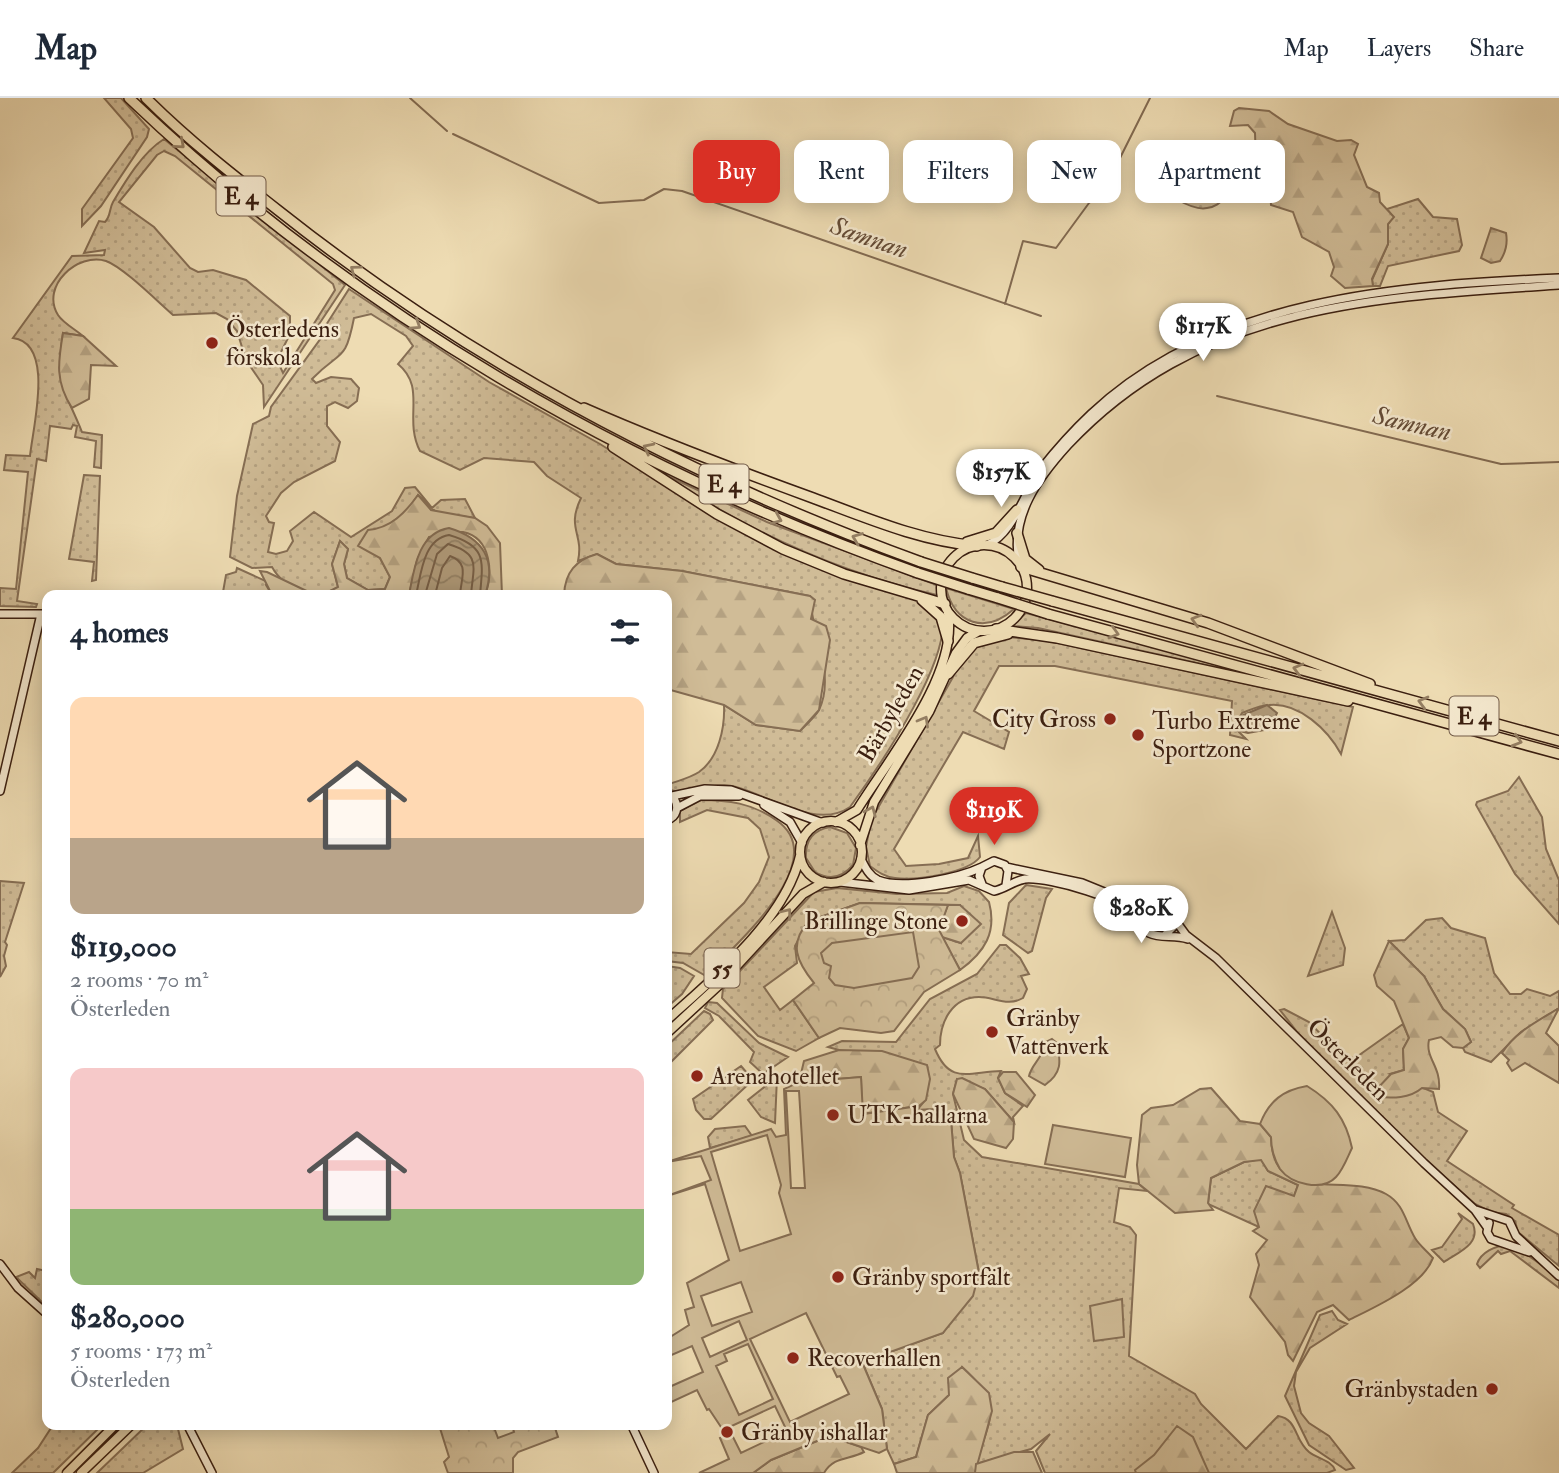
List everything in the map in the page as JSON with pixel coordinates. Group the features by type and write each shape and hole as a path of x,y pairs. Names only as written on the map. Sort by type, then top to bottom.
{"highway":[{"name":"E 4","path":"129,98 225,184 309,251 480,367 604,438 746,506 918,573 1048,614 1160,647 1428,716 1559,754"},
{"name":"E 4","path":"146,98 232,174 366,278 536,387 632,439 740,491 921,562 971,578 1559,741"},
{"path":"536,387 743,472 941,542 977,546"},
{"path":"604,438 621,453 717,514 783,549 844,574 946,607"},
{"path":"941,542 984,539 996,533 1017,510"},
{"path":"1017,533 1025,559 1050,576"},
{"path":"1020,565 1208,623 1355,677 1388,693"},
{"path":"911,594 925,601 941,617 948,641"},
{"path":"996,629 1112,649 1409,716 1428,716"},
{"path":"948,674 974,643 994,636 1020,633"}],"main road":[{"path":"988,545 1006,533 1017,510 1055,452 1106,402 1168,358 1234,327 1290,310 1353,298 1559,278"},
{"path":"1020,565 1004,550 988,545 977,546 956,556 945,570 942,590 946,607 957,622 979,631 996,629 1014,619 1026,601 1027,586 1020,565 1017,533 1020,519 1039,481 1081,432 1117,399 1152,374 1208,345 1271,321 1324,308 1459,291 1559,285"},
{"name":"Bärbyleden","path":"836,822 857,810 899,745 933,684 948,641 946,607"},
{"path":"0,614 42,614"},
{"path":"0,791 42,622"},
{"name":"Bärbyleden","path":"860,845 874,802 907,751 961,644 979,631"},
{"path":"672,794 705,789 731,790 822,823 836,822 852,830 860,845 861,859 870,874 889,883 938,879 994,861 1006,867 1082,883 1136,905 1168,906 1175,920 1172,929 1164,936"},
{"path":"672,814 677,808 700,796 740,796 783,816 790,822 802,843"},
{"path":"672,800 677,808"},
{"path":"822,823 810,830 802,843 800,856 808,873 824,882 897,890 969,880 994,891 1032,879 1076,888 1126,906 1142,920 1149,933 1178,935 1192,940"},
{"name":"55","path":"672,1015 714,976 772,914 792,883 800,856"},
{"path":"840,882 853,873 861,859"},
{"path":"982,867 979,876 982,884"},
{"path":"1006,867 1009,878 1006,886"},
{"name":"55","path":"672,1028 719,985 803,894 824,882"},
{"path":"1142,920 1149,906"},
{"name":"Österleden","path":"1175,920 1192,940 1251,990 1319,1061 1475,1210 1488,1227"},
{"name":"Österleden","path":"1475,1210 1495,1218"},
{"path":"1495,1218 1506,1219 1512,1231 1559,1276 1533,1255 1491,1239 1488,1227 1495,1218"},
{"path":"1504,1242 1512,1231"},
{"path":"0,1264 18,1288 42,1310"},
{"path":"67,1473 110,1430"},
{"path":"81,1473 126,1430"},
{"path":"190,1430 212,1473"},
{"path":"634,1430 654,1473"}],"green space":[{"path":"104,98 121,98 149,129 147,137 101,206 82,226 82,209 133,138 131,129"},
{"path":"1239,108 1269,111 1288,124 1337,141 1351,140 1358,144 1354,155 1367,187 1379,193 1380,202 1394,217 1388,224 1388,244 1372,279 1373,286 1345,288 1331,276 1334,267 1329,252 1302,237 1293,212 1271,205 1285,203 1285,140 1255,140 1255,133 1248,125 1230,126 1234,111"},
{"path":"164,139 345,285 264,407 263,385 246,360 237,331 227,319 216,313 173,315 131,277 106,261 84,262 65,274 54,293 54,304 60,318 83,336 63,333 60,376 82,432 102,435 101,468 94,467 96,441 75,437 77,426 73,425 71,429 50,426 46,461 37,459 17,601 37,604 36,607 0,606 0,588 16,589 28,472 4,470 6,455 30,456 38,388 38,370 34,354 26,343 13,338 72,256 104,255 105,250 84,253 99,221 107,220 113,202 129,176","holes":["164,151 175,156 333,284 335,290 283,373 277,360 290,334 290,316 246,280 213,270 198,272 190,268 154,227 119,202 157,155"]},
{"path":"1418,199 1433,217 1457,219 1462,245 1459,251 1388,266 1380,286 1373,286 1372,280 1388,244 1388,224 1393,217 1387,209"},
{"path":"1184,203 1218,203 1207,208"},
{"path":"1491,228 1506,233 1507,241 1500,261 1491,263 1481,258"},
{"path":"349,289 489,382 600,444 697,505 821,569 937,606 943,624 939,648 929,677 896,738 850,807 823,815 793,809 727,785 684,792 672,790 672,783 699,772 711,759 722,732 724,705 756,725 800,731 817,713 824,697 825,683 810,596 682,571 616,564 597,554 578,561 579,544 575,517 581,498 547,476 534,462 484,458 460,470 420,451 413,427 411,383 407,373 398,364 413,346 406,336 371,314 354,318 344,350 312,379 316,383 331,377 351,379 359,388 357,401 348,408 335,402 327,406 327,426 340,442 335,461 294,482 281,493 266,516 269,522 274,523 268,552 276,554 287,551 293,541 290,531 314,512 351,537 392,511 405,488 415,487 432,508 441,500 465,499 475,518 437,513 418,495 407,511 383,529 380,558 390,577 385,589 368,590 347,578 344,564 348,549 340,541 332,564 338,587 332,590 302,590 284,581 272,567 252,568 230,557 237,496 253,424 269,416 271,407 321,338 319,336"},
{"path":"63,333 83,336 116,366 91,365 89,399 72,408 59,372"},
{"path":"661,473 767,522 937,585 937,595 863,574 793,547 726,513"},
{"path":"84,475 100,476 96,580 92,581 94,562 69,559"},
{"path":"418,495 431,510 475,518 487,526 500,543 502,590 487,590 489,567 485,549 473,536 459,532 429,537 417,560 410,590 368,590 385,589 390,577 380,558 358,546 368,530 397,519"},
{"path":"340,541 348,549 344,564 347,578 368,590 332,590 338,587 332,564"},
{"path":"597,554 616,564 682,571 810,596 815,600 811,619 826,626 830,640 819,710 800,731 756,725 724,705 672,690 672,590 565,590 569,574 583,560"},
{"path":"237,568 270,583 266,585 269,590 223,590 226,575 236,572"},
{"path":"260,571 305,590 270,590"},
{"path":"946,588 1014,609 993,621 973,622 956,610"},
{"path":"1026,613 1297,685 1038,628 1011,626"},
{"path":"988,635 1048,641 1353,707 1341,754 1311,719 1280,705 1266,705 1242,713 1234,727 1246,739 1230,735 1232,701 1055,666 999,666 974,711 1009,732 1004,749 963,732 894,849 906,866 939,864 968,858 978,836 980,857 974,863 940,875 904,879 885,875 870,866 866,847 871,820 953,677 961,656 974,642"},
{"path":"1519,777 1542,817 1546,849 1559,880 1559,924 1515,874 1476,805 1477,802 1508,791"},
{"path":"700,800 740,804 767,814 791,837 794,857 787,879 774,901 756,924 706,976 683,963 672,962 672,952 691,954 744,903 759,882 769,857 760,829 748,818 707,810 680,822 680,811"},
{"path":"830,827 847,833 856,848 853,865 845,873 831,877 815,872 806,858 811,837"},
{"path":"0,881 24,883 5,942 6,966 0,977"},
{"path":"1026,885 1052,889 1046,898 1032,951 1028,953 1003,935 1009,903"},
{"path":"964,886 979,891 989,902 991,923 990,932 982,948 960,970 942,937 961,943 960,905 860,903 809,921 795,946 797,963 764,987 780,1010 793,1000 819,1038 796,1051 758,1036 722,998 723,989 814,892 837,888 897,894 947,893"},
{"path":"860,903 948,905 939,930 960,970 924,992 894,1031 881,1033 840,1028 819,1038 793,1000 814,983 799,960 799,937 809,921"},
{"path":"948,905 960,905 981,924 961,943 942,937 938,930"},
{"path":"1332,912 1345,948 1343,965 1308,976"},
{"path":"1442,918 1451,928 1485,938 1494,973 1510,994 1521,994 1527,989 1550,996 1559,991 1559,1008 1521,1032 1491,1062 1465,1052 1463,1048 1471,1042 1465,1029 1443,1009 1424,976 1389,941 1405,940 1426,920"},
{"path":"913,932 919,967 912,978 854,988 835,985 829,978 831,966 824,963 821,953 832,943"},
{"path":"1389,941 1424,976 1443,1009 1465,1029 1471,1042 1463,1048 1453,1047 1441,1037 1429,1040 1429,1052 1438,1074 1439,1089 1422,1088 1406,1096 1376,1097 1375,1091 1391,1074 1404,1070 1403,1049 1409,1038 1394,1001 1377,986 1374,975"},
{"path":"1000,945 1006,945 1020,958 1029,974 1021,976 1027,989 1023,998 1012,1002 979,997 962,1001 949,1012 942,1028 940,1045 935,1049 947,1068 954,1072 970,1074 1001,1071 998,1078 1005,1093 1023,1106 1013,1117 1014,1122 985,1089 957,1079 953,1094 964,1140 982,1157 1139,1184 1147,1191 1119,1188 1114,1222 1130,1227 1136,1235 1129,1356 1195,1394 1201,1404 1246,1449 1278,1416 1289,1421 1309,1452 1335,1470 1327,1473 1045,1473 1036,1451 1050,1434 1031,1449 976,1464 989,1421 989,1401 984,1391 962,1367 949,1395 928,1415 916,1457 894,1464 887,1449 882,1409 862,1362 943,1333 979,1273 960,1173 954,1157 951,1120 944,1109 917,1110 926,1099 839,1050 828,1047 842,1041 896,1042 930,999 977,974"},
{"path":"672,967 694,976 682,994 672,1003"},
{"path":"708,1002 717,1003 759,1043 788,1057 763,1074 750,1062 754,1052 719,1016 705,1008"},
{"path":"1559,1008 1546,1033 1559,1046 1559,1083 1525,1063 1512,1071 1507,1063 1509,1060 1502,1053 1507,1046 1528,1028"},
{"path":"1284,1009 1309,1022 1343,1057 1355,1058 1403,1024 1409,1038 1403,1049 1404,1070 1390,1074 1433,1092 1438,1112 1467,1131 1447,1161 1514,1205 1512,1208 1559,1235 1559,1266 1518,1232 1515,1221 1506,1214 1491,1212 1475,1204 1430,1164 1298,1033 1280,1010"},
{"path":"704,1011 710,1014 713,1020 672,1061 672,1041"},
{"path":"1052,1039 1057,1043 1059,1067 1055,1076 1045,1085 1029,1076 1042,1053 1044,1043"},
{"path":"839,1050 882,1051 927,1065 930,1079 926,1100 919,1106 862,1114 861,1077 799,1082 804,1061"},
{"path":"741,1066 753,1080 711,1119 704,1119 696,1110 693,1099"},
{"path":"1003,1072 1016,1072 1035,1095 1027,1107 1005,1093 998,1078"},
{"path":"777,1077 775,1123 761,1117 748,1100"},
{"name":"Gränby sportfält","path":"861,1077 863,1114 919,1106 918,1110 945,1109 951,1120 954,1157 960,1173 979,1273 973,1296 943,1333 862,1362 882,1409 887,1449 879,1453 829,1436 771,1460 753,1473 699,1473 729,1459 720,1438 731,1433 741,1453 787,1431 775,1406 723,1430 709,1409 707,1410 697,1390 672,1402 672,1386 703,1372 692,1346 672,1355 672,1336 689,1325 685,1310 694,1307 687,1283 729,1260 705,1184 672,1194 711,1180 701,1156 672,1160 771,1129 776,1137 786,1135 784,1089 799,1082","holes":["786,1091 799,1091 805,1188 791,1188","767,1135 791,1234 740,1251 711,1152","741,1282 752,1312 712,1326 701,1296","806,1313 837,1377 840,1376 849,1394 790,1422 750,1339","739,1321 747,1340 710,1357 702,1338","748,1344 773,1399 739,1415 716,1366 727,1361 724,1354"]},
{"path":"962,1078 985,1089 1014,1122 1013,1139 1006,1148 974,1139 953,1094 957,1079"},
{"path":"1307,1086 1337,1112 1346,1128 1352,1148 1339,1174 1330,1182 1315,1185 1291,1179 1280,1169 1272,1149 1271,1137 1260,1124 1278,1098 1291,1090"},
{"path":"1211,1088 1240,1121 1260,1124 1271,1137 1275,1159 1284,1173 1314,1184 1351,1185 1386,1194 1397,1203 1417,1241 1433,1258 1428,1268 1409,1286 1349,1320 1333,1305 1317,1312 1293,1361 1288,1355 1285,1342 1250,1297 1259,1265 1256,1254 1267,1240 1253,1231 1259,1227 1254,1211 1266,1186 1294,1196 1298,1185 1268,1171 1261,1160 1244,1162 1211,1178 1208,1203 1213,1210 1175,1213 1139,1184 1137,1165 1142,1115 1151,1108 1173,1105 1200,1089"},
{"path":"1053,1125 1131,1138 1125,1177 1045,1164"},
{"path":"745,1126 752,1136 710,1148 708,1137 715,1129"},
{"path":"1261,1159 1268,1171 1298,1185 1294,1196 1259,1227 1208,1204 1211,1178 1244,1162"},
{"path":"1458,1213 1473,1224 1474,1237 1467,1247 1444,1262 1432,1250 1442,1247 1462,1219"},
{"path":"1507,1245 1547,1269 1559,1280 1559,1288 1510,1251 1501,1254 1498,1251 1480,1268 1477,1264 1489,1250"},
{"path":"37,1269 42,1270 42,1302 16,1277 29,1272 35,1278"},
{"path":"1122,1299 1124,1337 1094,1341 1090,1306"},
{"path":"1332,1311 1338,1320 1347,1324 1310,1348 1296,1372 1294,1386 1301,1413 1309,1423 1329,1436 1354,1468 1346,1470 1309,1445 1285,1396 1320,1315"},
{"path":"962,1367 989,1393 992,1411 975,1473 897,1473 894,1464 916,1457 928,1415 949,1395 948,1378"},
{"path":"1177,1426 1193,1437 1209,1473 1136,1473 1135,1470 1154,1455"},
{"path":"50,1430 97,1430 53,1473 12,1473 38,1448"},
{"path":"142,1430 178,1430 183,1449 143,1473 97,1473"},
{"path":"441,1430 495,1430 498,1438 513,1430 556,1430 558,1437 518,1452 513,1458 513,1473 448,1473 444,1462 449,1457"},
{"path":"829,1436 861,1447 864,1452 837,1461 824,1473 753,1473 771,1460"},
{"path":"1014,1452 1033,1452 1042,1473 975,1473 976,1464"}],"water":[{"path":"449,528 461,532 478,544 488,561 486,590 410,590 419,554 430,537"},
{"path":"1267,705 1277,713 1269,729 1248,733 1235,730 1234,727 1241,716"}],"waterway":[{"name":"Samnan","path":"410,98 447,131"},
{"path":"1005,304 1023,241 1056,248 1089,203 1103,192 1150,98"},
{"name":"Samnan","path":"453,134 599,203 644,200 664,189 682,191 1041,316"},
{"name":"Samnan","path":"1217,396 1501,464 1559,462"}],"place":[{"name":"Österledens förskola","path":"212,343"},
{"name":"City Gross","path":"1110,719"},
{"name":"Turbo Extreme Sportzone","path":"1138,735"},
{"name":"Brillinge Stone","path":"962,921"},
{"name":"Gränby Vattenverk","path":"992,1032"},
{"name":"Arenahotellet","path":"697,1076"},
{"name":"UTK-hallarna","path":"833,1115"},
{"name":"Gränby sportfält","path":"838,1277"},
{"name":"Recoverhallen","path":"793,1358"},
{"name":"Gränbystaden","path":"1492,1389"},
{"name":"Gränby ishallar","path":"727,1432"}]}
